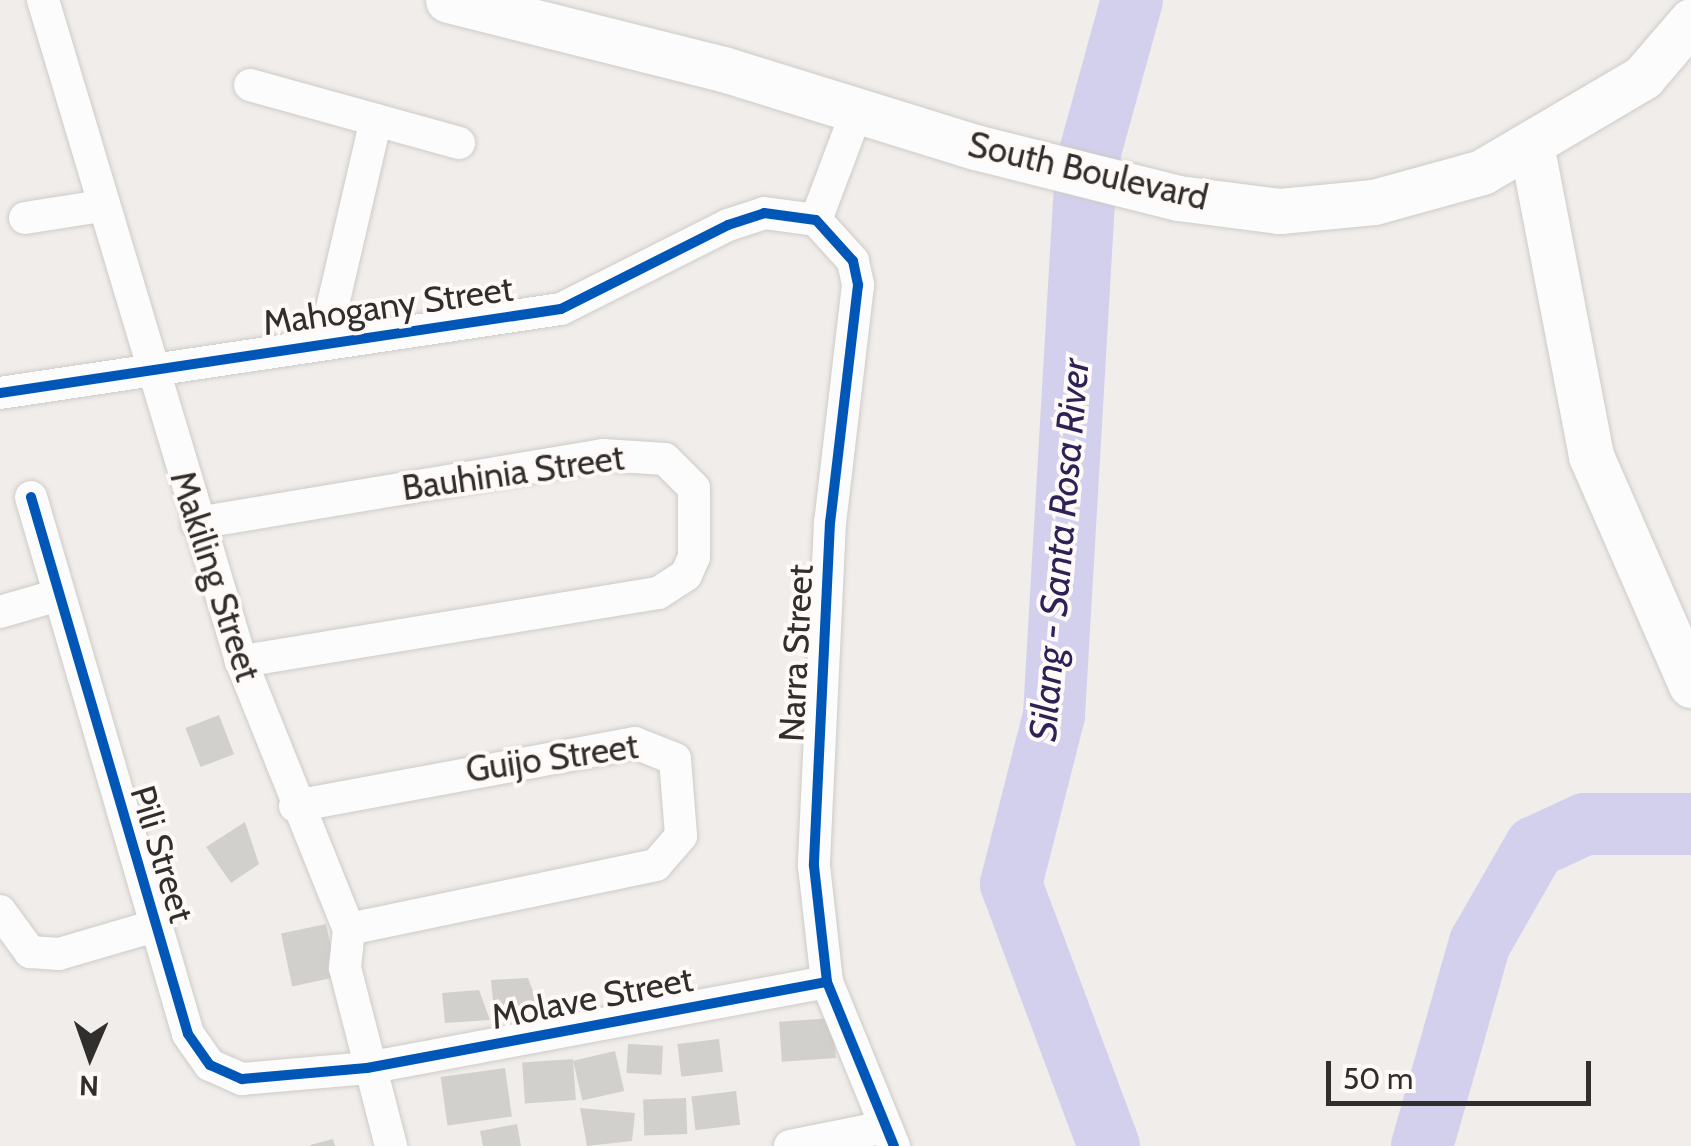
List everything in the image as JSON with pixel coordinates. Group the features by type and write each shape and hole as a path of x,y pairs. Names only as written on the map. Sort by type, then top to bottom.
{"main road":[{"name":"South Boulevard","path":"448,0 858,108 975,146 1178,198 1280,210 1374,202 1532,149 1643,76 1691,21"},
{"path":"1532,149 1591,456 1691,684"}],"street":[{"name":"Makiling Street","path":"43,0 149,366 242,661 295,806 350,928 344,968 391,1146"},
{"path":"250,86 459,142"},
{"path":"816,220 858,108"},
{"path":"324,343 376,120"},
{"path":"24,218 101,206"},
{"name":"Mahogany Street","path":"0,393 149,366 561,309 764,213 816,220"},
{"name":"Narra Street","path":"816,220 854,261 858,285 830,522 814,866 826,982 890,1137"},
{"name":"Bauhinia Street","path":"197,523 603,455 664,459 694,488 694,558 686,576 658,593 242,661"},
{"name":"Pili Street","path":"31,497 56,596 188,1034 210,1065 242,1078 368,1068"},
{"path":"0,612 56,596"},
{"name":"Guijo Street","path":"295,806 635,743 675,759 681,836 656,865 350,928"},
{"path":"0,911 30,952 59,954 156,926"},
{"name":"Molave Street","path":"368,1068 826,982"},
{"path":"790,1146 890,1137"}],"building":[{"path":"219,715 234,754 200,767 185,728"},
{"path":"245,822 259,864 231,883 206,847"},
{"path":"326,924 337,977 292,986 281,934"},
{"path":"528,978 539,1007 494,1010 491,980"},
{"path":"479,990 490,1020 445,1023 442,993"},
{"path":"833,1018 836,1058 782,1062 779,1022"},
{"path":"719,1039 723,1072 681,1077 677,1044"},
{"path":"628,1044 663,1046 661,1075 626,1073"},
{"path":"615,1051 624,1091 582,1101 573,1061"},
{"path":"573,1059 576,1100 525,1103 522,1063"},
{"path":"505,1068 512,1117 447,1126 441,1077"},
{"path":"736,1091 740,1125 695,1130 691,1096"},
{"path":"686,1098 687,1134 644,1135 643,1100"},
{"path":"580,1108 635,1113 632,1141 587,1146"},
{"path":"517,1124 521,1146 483,1146 480,1131"},
{"path":"333,1139 335,1146 310,1146 310,1145"}],"waterway":[{"name":"Silang - Santa Rosa River","path":"1109,1146 1011,884 1054,715 1086,167 1132,0"},
{"path":"1422,1146 1480,943 1535,847 1585,824 1691,824"}],"cycle path":[{"path":"0,393 561,309 728,225 764,213 816,220 853,261 858,285 830,522 814,866 827,982 894,1146"},
{"path":"31,497 188,1034 210,1065 242,1079 367,1068 827,982"}]}
